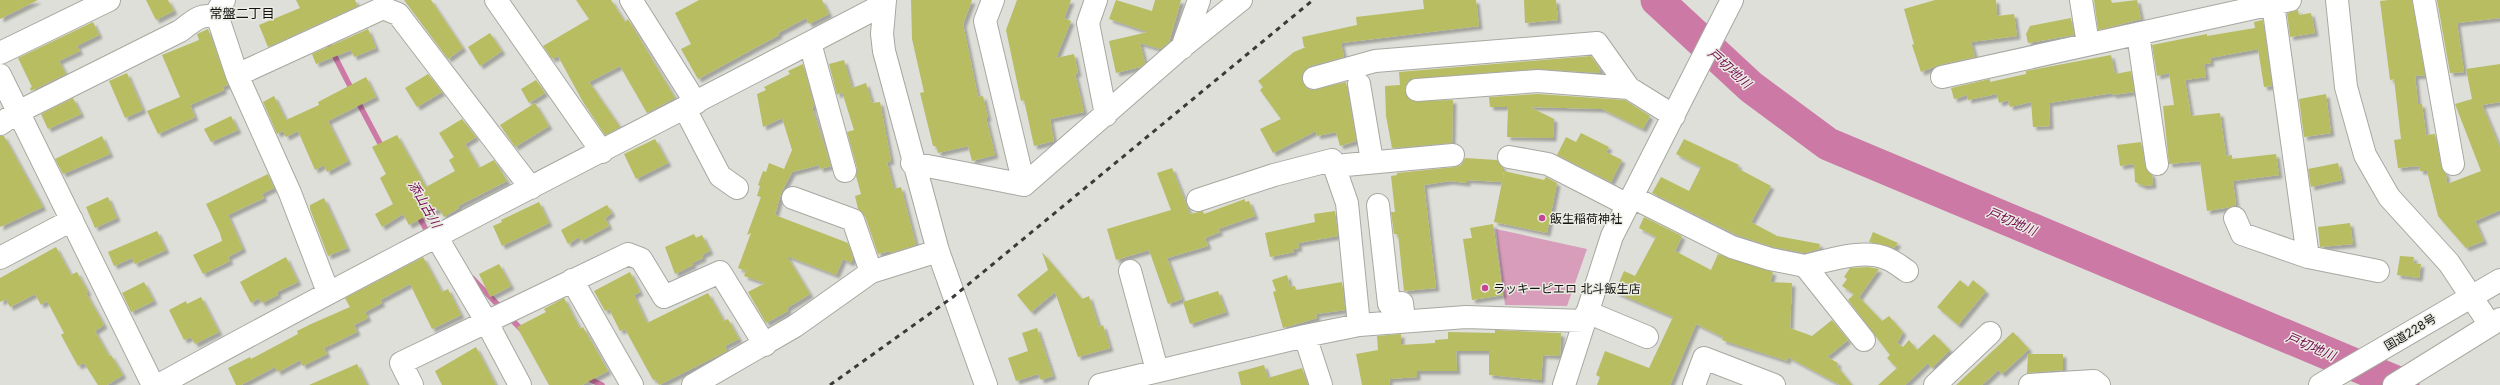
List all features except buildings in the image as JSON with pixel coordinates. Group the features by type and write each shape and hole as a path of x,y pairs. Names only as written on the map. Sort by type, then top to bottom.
{"main road":[{"path":"0,53 109,0"},
{"path":"496,0 602,152"},
{"path":"631,0 690,106 720,176 737,188"},
{"path":"992,0 985,21 1024,185"},
{"path":"1096,0 1088,23 1106,115"},
{"path":"1182,48 1199,0"},
{"path":"1024,185 1182,48 1241,0"},
{"path":"1564,385 1612,236 1732,0"},
{"path":"2081,0 2088,44"},
{"path":"2337,0 2346,87 2365,155 2389,197 2449,263 2470,297 2495,322 2394,385"},
{"path":"2424,0 2453,164"},
{"path":"159,385 328,292 690,106 810,43 883,1"},
{"path":"883,1 882,34 884,51 912,163 938,251 986,385"},
{"path":"1942,77 2281,2 2308,257"},
{"path":"237,75 383,8 398,14 531,188"},
{"path":"219,9 218,18 237,75 290,193 328,292"},
{"path":"0,124 18,112 180,31 199,17 208,15 219,9"},
{"path":"2138,34 2157,164"},
{"path":"810,43 845,171"},
{"path":"1314,78 1376,61 1597,43 1629,88"},
{"path":"0,75 153,385"},
{"path":"1417,90 1538,81 1629,88 1676,112"},
{"path":"1359,84 1372,162"},
{"path":"1335,166 1453,155"},
{"path":"1509,157 1548,164 1732,247 1770,259 1805,266 1850,256 1870,255 1888,259 1906,271"},
{"path":"1198,200 1274,175 1332,160 1347,203 1360,325"},
{"path":"912,163 1024,185"},
{"path":"793,198 853,220 870,272"},
{"path":"1378,205 1389,304 1402,303 1404,321"},
{"path":"2235,218 2242,234 2308,257 2378,271"},
{"path":"0,258 72,220"},
{"path":"436,236 486,321 520,385"},
{"path":"693,385 765,345 870,272 938,251"},
{"path":"412,385 401,363 628,254 640,259 664,297 720,272 765,345"},
{"path":"1805,266 1864,340"},
{"path":"1130,271 1157,370"},
{"path":"572,280 632,385"},
{"name":"国道228号","path":"2320,385 2500,280"},
{"path":"1100,385 1157,370 1305,336 1360,325 1404,321 1466,317 1585,317 1647,338"},
{"path":"1935,385 1990,333"},
{"path":"1305,336 1321,385"},
{"path":"1694,385 1704,358 1774,385"},
{"path":"2030,385 2094,381 2099,385"}],"shaded area":[{"path":"1496,229 1587,249 1567,306 1505,305"}],"waterway":[{"name":"戸切地川","path":"1657,0 1751,87 1828,144 2403,385"},
{"name":"添山古川","path":"326,39 353,92"},
{"name":"添山古川","path":"357,100 383,149"},
{"name":"添山古川","path":"417,213 429,235"},
{"name":"添山古川","path":"472,278 502,309"},
{"name":"添山古川","path":"509,317 523,331"},
{"name":"添山古川","path":"585,377 602,385"}],"railway":[{"path":"830,385 953,297 1313,0"}],"place":[{"name":"飯生稲荷神社","path":"1542,218"},
{"name":"ラッキーピエロ 北斗飯生店","path":"1485,288"}],"district":[{"name":"常盤二丁目","path":"242,13"}]}
